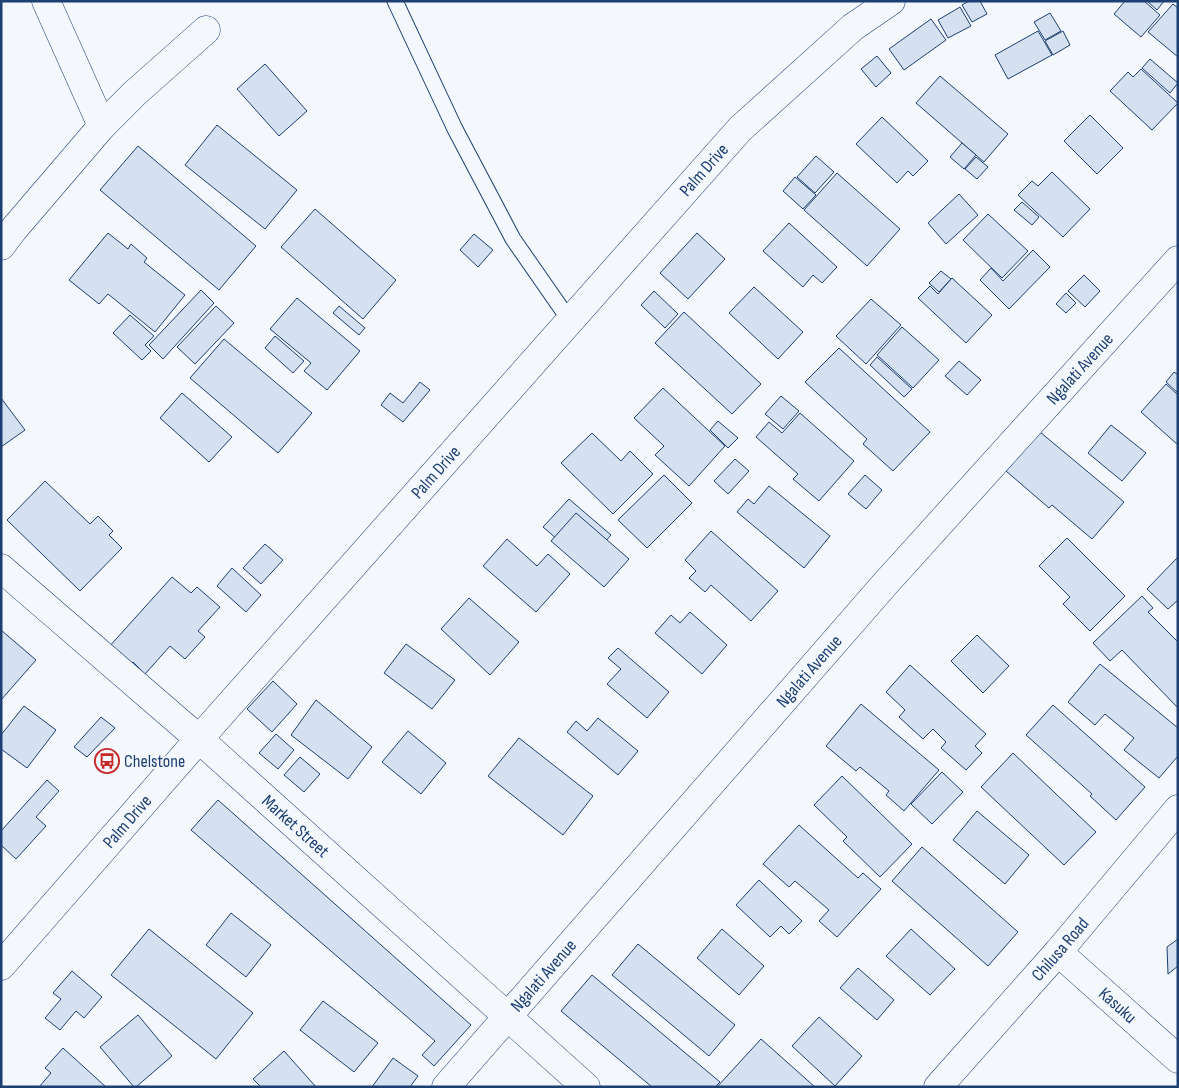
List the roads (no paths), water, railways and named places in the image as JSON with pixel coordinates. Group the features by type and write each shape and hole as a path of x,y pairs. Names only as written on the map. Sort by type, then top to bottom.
{"street":[{"path":"46,1 102,126"},
{"name":"Palm Drive","path":"1,966 740,129 853,27 891,1"},
{"path":"1,246 102,126 135,93 206,30"},
{"name":"Ngalati Avenue","path":"446,1087 885,584 1178,260"},
{"name":"Market Street","path":"1,568 200,739 586,1087"},
{"name":"Chilusa Road","path":"938,1087 1058,952 1178,809"},
{"name":"Kasuku","path":"1058,952 1178,1059"}],"lane":[{"path":"396,1 454,129 513,239 570,322"}],"place":[{"name":"Chelstone","path":"107,761"}]}
